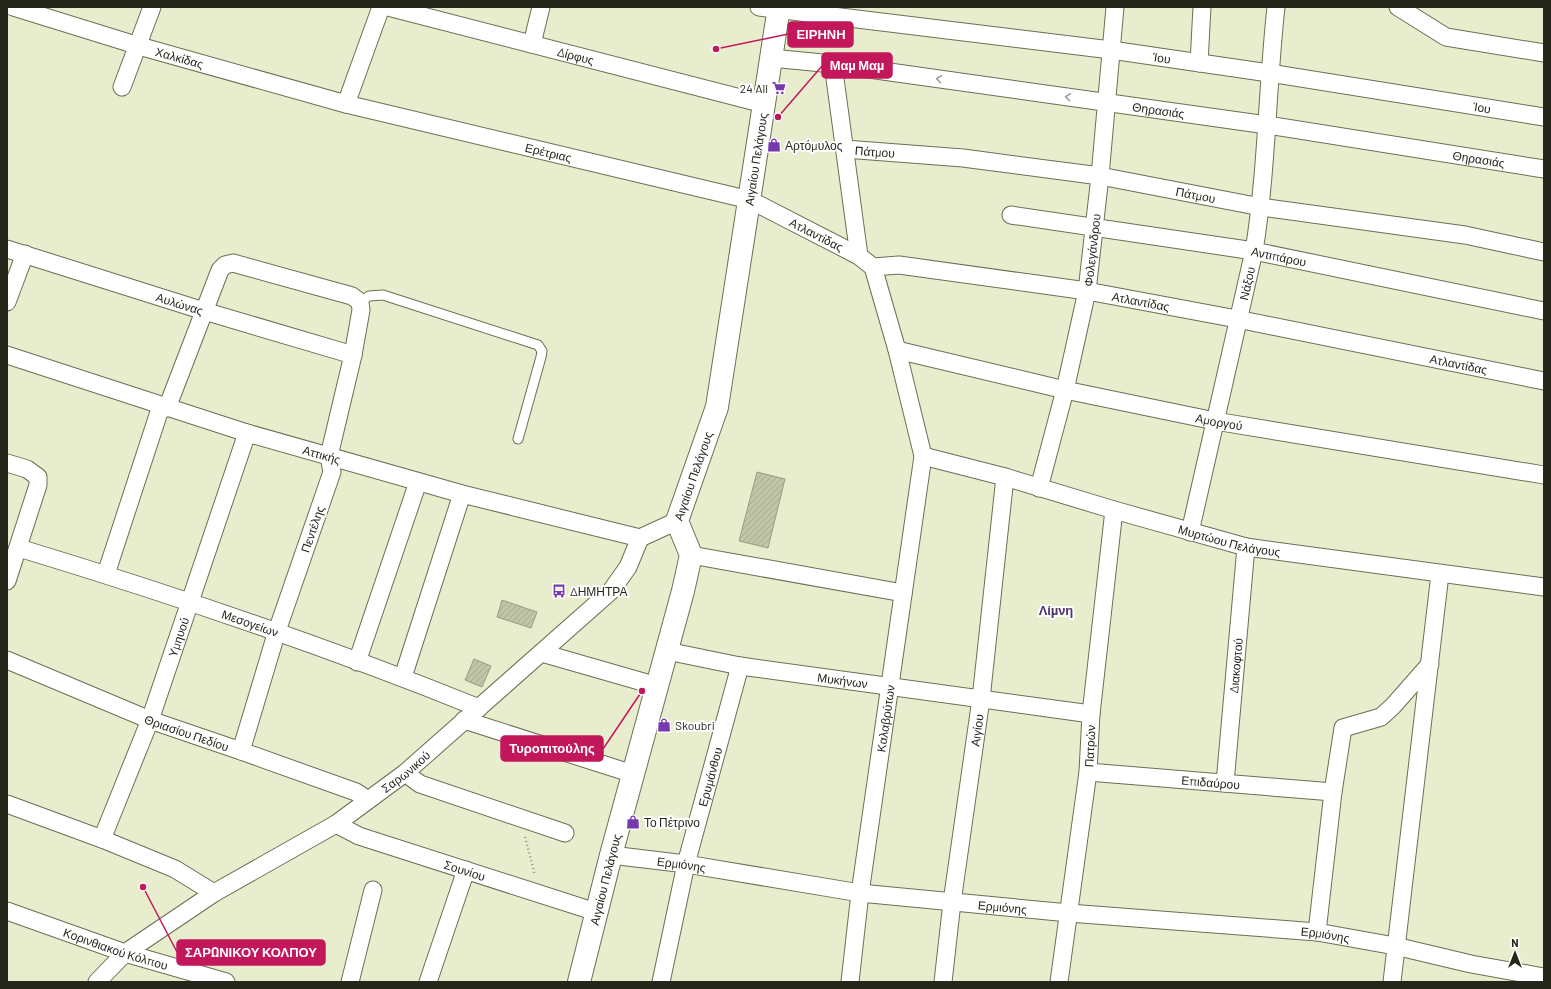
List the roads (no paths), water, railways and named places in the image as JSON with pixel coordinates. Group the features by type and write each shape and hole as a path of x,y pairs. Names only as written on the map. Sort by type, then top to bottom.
{"main road":[{"name":"Αιγαίου Πελάγους","path":"579,982 611,855 683,591 691,555 677,521 717,407 771,58 772,8"}],"street":[{"name":"Χαλκίδας","path":"13,7 139,46 346,104"},
{"path":"122,88 139,46 152,7"},
{"path":"346,104 381,7"},
{"name":"Δίρφυς","path":"388,7 764,104"},
{"path":"532,44 541,7"},
{"name":"Φολεγάνδρου","path":"1039,488 1065,390 1087,291 1100,176 1115,7"},
{"path":"1199,63 1202,7"},
{"name":"Νάξου","path":"1190,532 1216,421 1237,319 1254,251 1261,207 1269,73 1276,7"},
{"path":"1398,7 1446,38 1544,53"},
{"name":"Ίου","path":"772,8 1111,50 1269,73 1544,117"},
{"name":"Θηρασιάς","path":"771,58 833,64 1267,125 1544,169"},
{"path":"833,64 859,256"},
{"name":"Ερέτριας","path":"346,104 750,200"},
{"name":"Πάτμου","path":"845,149 963,158 1100,176 1261,207 1465,235 1544,252"},
{"name":"Ατλαντίδας","path":"750,200 859,256 872,267 899,265 1087,291 1237,319 1544,381"},
{"name":"Αντιπάρου","path":"1011,215 1094,226 1254,251 1544,311"},
{"name":"Αυλώνας","path":"7,249 204,311 353,355"},
{"path":"7,302 25,254"},
{"path":"106,574 164,407 220,270 225,265 233,263 352,296 360,302"},
{"path":"872,267 897,350 923,456"},
{"name":"Πεντέλης","path":"241,750 277,631 332,472 330,456 353,355 361,310 360,302"},
{"name":"Αμοργού","path":"897,350 1065,390 1216,421 1544,475"},
{"name":"Αττικής","path":"7,355 247,433 462,494 640,538"},
{"name":"Υμηυού","path":"102,839 150,720 247,433"},
{"name":"Μυρτώου Πελάγους","path":"923,456 1005,477 1114,510 1246,547 1544,587"},
{"name":"Καλαβρύτων","path":"850,982 860,893 923,456"},
{"path":"7,463 27,469 38,477 38,485 19,548 7,581"},
{"name":"Αιγίου","path":"943,982 952,902 981,700 1005,477"},
{"path":"357,662 418,482"},
{"path":"403,677 462,494"},
{"name":"Πατρών","path":"1059,982 1088,772 1091,714 1114,510"},
{"path":"640,538 677,521"},
{"name":"Σαρωνικού","path":"97,982 125,953 214,893 336,824 405,773 611,591 628,567 640,538"},
{"name":"Διακοφτού","path":"1224,784 1246,547"},
{"name":"Μεσογείων","path":"19,548 106,574 277,631 357,662 403,677 479,708"},
{"path":"691,555 903,592"},
{"path":"1392,982 1395,946 1440,574"},
{"name":"Μυκήνων","path":"667,651 740,666 1091,714"},
{"path":"542,653 657,686"},
{"name":"Θριασίου Πεδίου","path":"7,660 150,720 241,750 356,792 368,800"},
{"path":"1316,932 1333,792 1344,728 1381,717 1393,706 1430,664"},
{"name":"Ερυμάνθου","path":"661,982 686,864 740,666"},
{"path":"464,720 633,774"},
{"name":"Επιδαύρου","path":"1088,772 1333,792"},
{"path":"405,773 420,784 565,833"},
{"path":"7,804 102,839 175,869 214,893"},
{"name":"Σουνίου","path":"336,824 359,836 596,912"},
{"name":"Ερμιόνης","path":"611,855 686,864 860,893 1069,913 1316,932 1395,946 1471,964 1544,977"},
{"path":"428,982 466,870"},
{"path":"350,982 373,890"},
{"name":"Κορινθιακού Κόλπου","path":"7,911 125,953 226,982"}],"lane":[{"path":"360,302 368,296 383,295 538,345 542,351 541,357 518,439"}],"place":[{"name":"ΕΙΡΗΝΗ","path":"716,49"},
{"name":"24 All","path":"779,88"},
{"name":"Μαμ Μαμ","path":"778,117"},
{"name":"Αρτόμυλος","path":"774,145"},
{"name":"ΔΗΜΗΤΡΑ","path":"559,591"},
{"name":"Τυροπιτούλης","path":"642,691"},
{"name":"Skoubri","path":"664,725"},
{"name":"Το Πέτρινο","path":"633,822"},
{"name":"ΣΑΡΩΝΙΚΟΥ ΚΟΛΠΟΥ","path":"143,887"}],"district":[{"name":"Λίμνη","path":"1056,610"}]}
